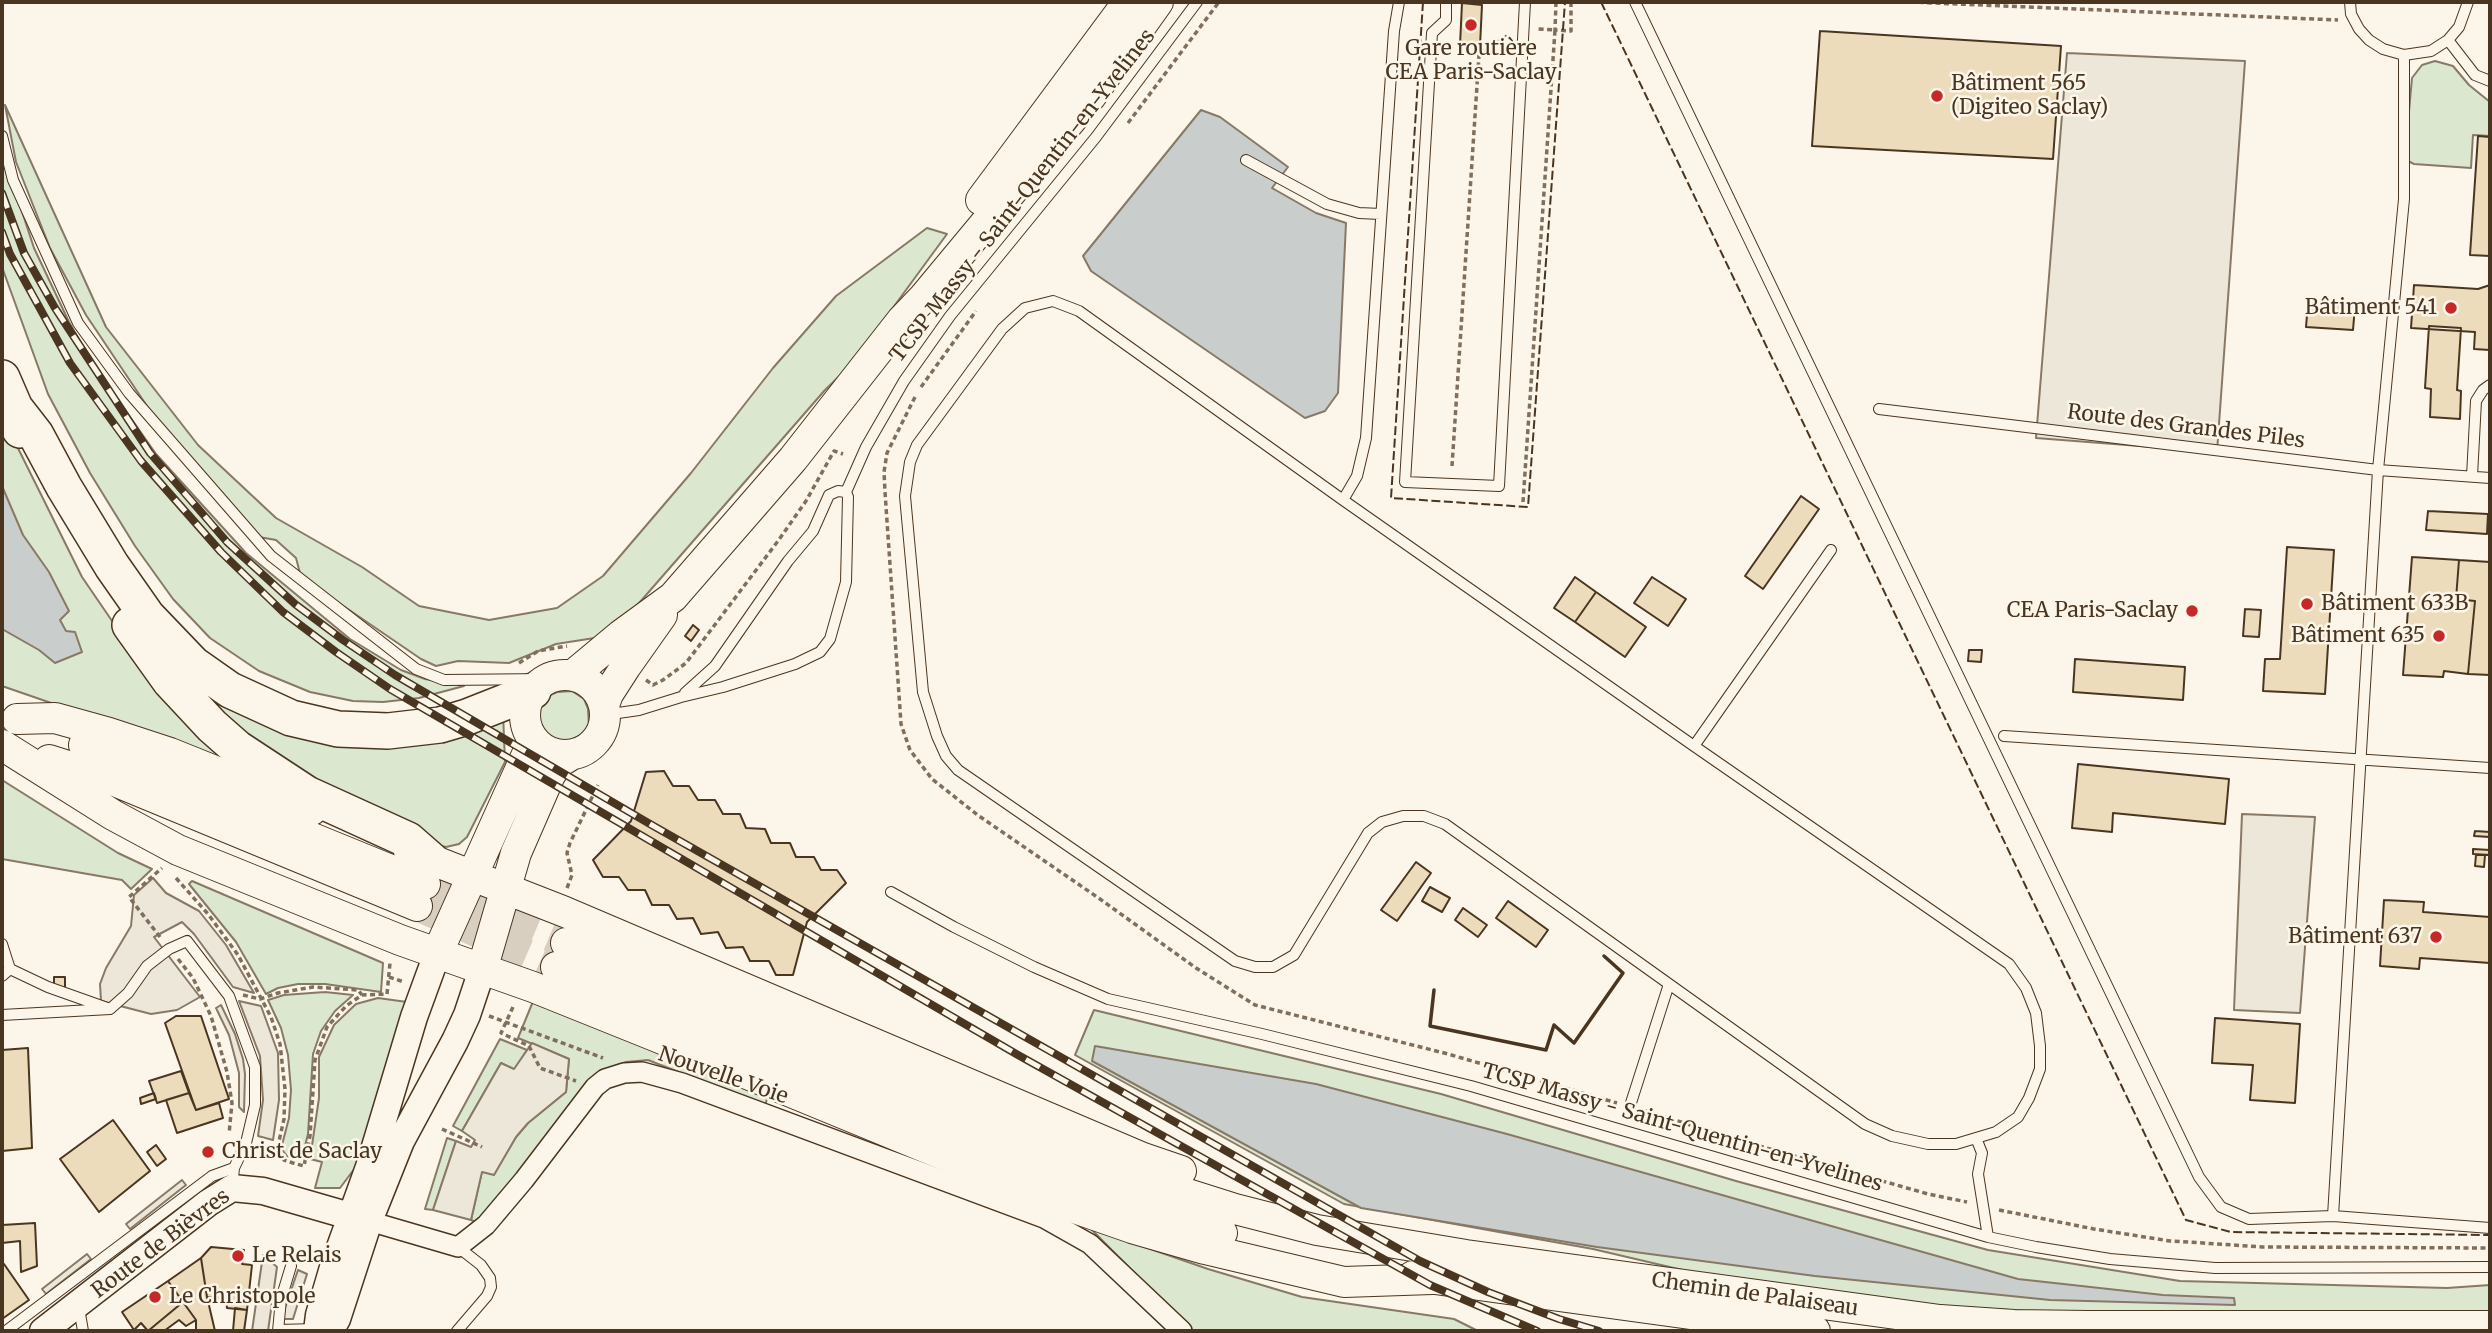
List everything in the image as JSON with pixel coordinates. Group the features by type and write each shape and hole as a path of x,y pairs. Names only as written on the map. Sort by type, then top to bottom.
{"highway":[{"path":"8,393 36,435 112,566 147,615 193,664 230,690 291,718 338,729 375,731 411,730 467,717 551,682"},
{"path":"8,393 23,442 103,581 149,654 192,706 237,748 272,772 336,809 408,840 425,884"}],"main road":[{"path":"902,320 916,292 947,246 1128,2"},
{"path":"321,1330 319,1315 360,1219 470,1008 516,853 550,775 558,763 583,751 597,740 601,733 608,694 673,597 793,459 902,320 924,298 1091,96 1158,2"},
{"path":"571,755 550,753 533,741 524,721 524,710 551,682 673,597"},
{"path":"551,682 591,684 604,710"},
{"path":"10,715 55,718 170,753 267,791 425,884"},
{"path":"360,1219 369,1167 437,954 533,741"},
{"path":"2,745 425,884 471,877 507,890 779,1001 884,1049 1143,1158 1250,1195 1317,1230"},
{"path":"2,745 113,815 178,850 437,954 533,987 1063,1204 1205,1249 1344,1282 1432,1279"},
{"path":"1317,1230 1222,1205 1118,1172 561,955 1126,1202 1274,1248 1432,1279"},
{"name":"Route de Bièvres","path":"43,1331 208,1203 233,1178 263,1191 360,1219"},
{"name":"Chemin de Palaiseau","path":"1317,1230 1466,1255 1940,1320 2088,1326 2490,1326"},
{"name":"Chemin de Palaiseau","path":"1432,1279 1815,1331"}],"street":[{"name":"Nouvelle Voie","path":"458,1247 485,1225 524,1180 595,1087 605,1079 624,1073 642,1072 682,1083 1044,1218 1090,1244 1182,1331"},
{"path":"360,1219 458,1247"}],"lane":[{"name":"TCSP Massy - Saint-Quentin-en-Yvelines","path":"846,492 866,447 904,381 950,316 1096,137 1197,2"},
{"path":"1343,500 1357,476 1366,438 1394,31 1399,2"},
{"path":"1446,2 1446,20 1432,33 1405,482 1499,486 1525,2"},
{"path":"1635,2 2199,1177 2221,1207 2249,1219 2333,1216 2490,1228"},
{"path":"2350,2 2354,20 2369,40 2383,49 2404,55 2431,51 2448,40 2459,27 2468,2"},
{"path":"2448,40 2475,75 2490,81"},
{"path":"2333,1216 2378,470 2404,199 2404,55"},
{"path":"2,136 13,180 78,323 129,393 271,556 416,669 444,680 551,682"},
{"path":"1246,160 1327,204 1359,213 1381,214"},
{"path":"1054,301 1079,311 1343,500 2009,964 2026,988 2036,1013 2040,1046 2040,1069 2018,1117 1996,1132 1956,1144 1928,1144 1892,1136 1865,1125 1445,824 1424,816 1403,816 1382,822 1368,833 1294,955 1273,967 1255,967 1235,961 958,770 946,756 928,714 923,692 905,496 907,479 917,445 1002,329 1026,308 1054,301"},
{"path":"2472,476 2476,401 2490,385"},
{"name":"Route des Grandes Piles","path":"1879,409 2378,470 2490,478"},
{"path":"604,710 639,710 795,664 820,652 830,639 846,582 846,492 838,491 829,495 813,531 788,561 715,666 681,697"},
{"path":"1694,746 1831,550"},
{"path":"2004,736 2490,768"},
{"name":"TCSP Massy - Saint-Quentin-en-Yvelines","path":"891,892 1034,967 1108,999 1471,1086 1989,1237 2110,1259 2215,1268 2490,1267"},
{"path":"2,1015 110,1009 128,993 147,966 169,949 187,941 229,996 255,1067 255,1105 246,1143 233,1178"},
{"path":"2,944 6,973 110,1009"},
{"path":"1630,1106 1669,984"},
{"path":"1976,1138 1982,1153 1978,1174 1989,1237"},
{"name":"Route de Bièvres","path":"6,1331 212,1176 233,1178"},
{"path":"457,1331 488,1296 491,1287 490,1278 481,1265 458,1247"},
{"path":"291,1266 281,1299 278,1331 321,1330"},
{"path":"78,1305 83,1331"}],"path":[{"path":"1121,132 1219,2"},
{"path":"1556,2 1555,30 1570,30 1571,2"},
{"path":"1910,2 2354,20"},
{"path":"982,304 917,393 887,453 884,472 901,724 910,750 932,779 979,816 1100,898 1196,968 1255,1005 1448,1054 1928,1194 2023,1216 2170,1241 2262,1247 2490,1248"},
{"path":"663,681 686,663 778,541 806,501 834,451 843,454"},
{"path":"877,469 884,472"},
{"path":"538,651 569,646"},
{"path":"567,888 572,875 567,853 570,843 598,785"},
{"path":"165,865 129,897 193,978 207,1006 227,1072 232,1103 229,1134"},
{"path":"389,977 424,990"},
{"path":"304,1166 310,1136 315,1060 319,1044 334,1017 362,995 387,994 388,983"},
{"path":"229,996 239,994 260,999 288,990 313,987 358,990 362,995"},
{"path":"470,1008 642,1072"},
{"path":"501,1033 529,1046 540,1068 595,1087"},
{"path":"442,1129 482,1147"}],"green space":[{"path":"2435,61 2453,66 2469,85 2490,102 2490,136 2473,135 2471,168 2414,164 2405,156 2412,78 2422,65"},
{"path":"5,105 106,327 198,445 276,518 362,567 419,606 489,620 557,608 603,576 691,473 773,368 836,296 927,228 947,234 851,365 825,390 633,610 601,637 556,644 509,663 458,661 436,666 421,659 301,577 296,558 276,540 259,537 157,421 86,315 50,248 16,162"},
{"path":"2,151 34,248 69,322 95,367 156,454 246,553 350,639 401,670 425,679 464,686 419,698 383,702 353,701 310,692 259,671 210,638 173,599 135,546 90,473 48,394 2,267"},
{"path":"2,416 82,577 164,697 245,770 2,686"},
{"path":"179,669 313,732 503,713 505,762 467,837 459,844 446,847 428,843 334,799 239,731"},
{"path":"572,691 584,699 588,709 589,727 581,735 567,742 553,742 538,723 539,710 546,697 557,692"},
{"path":"2,780 118,853 152,869 131,889 122,880 2,859"},
{"path":"192,881 383,963 381,992 325,984 298,984 278,988 266,994 236,942 189,884"},
{"path":"325,992 353,995 335,1011 321,1031 313,1054 308,1134 302,1158 287,1156 282,1145 289,1118 291,1090 288,1055 281,1028 268,1000 284,995"},
{"path":"378,998 407,1002 355,1168 340,1188 315,1188 322,1162 310,1159 319,1098 319,1057 334,1025 356,1004"},
{"path":"534,999 769,1092 765,1106 648,1060 626,1062 604,1070 476,1222 471,1220 482,1171 494,1174 516,1137 528,1123 566,1092 569,1059 518,1038"},
{"path":"1094,1010 1441,1094 1736,1181 1988,1250 2180,1281 2447,1288 2490,1285 2490,1311 2026,1311 1926,1305 1708,1276 1593,1249 1344,1204 1075,1055"},
{"path":"500,1039 527,1050 514,1070 501,1063 462,1131 453,1126"},
{"path":"447,1138 456,1141 433,1210 425,1209"},
{"path":"1090,1228 1208,1269 1302,1297 1454,1319 1478,1331 1192,1331"}],"shaded area":[{"path":"2067,53 2245,61 2217,452 2036,438"},
{"path":"1201,110 1220,117 1288,167 1272,188 1316,213 1346,223 1338,393 1325,411 1305,418 1091,271 1083,256"},
{"path":"2,486 23,535 49,572 69,611 60,620 66,631 75,632 82,652 55,663 39,650 2,629"},
{"path":"2242,814 2315,817 2300,1013 2234,1010"},
{"path":"153,878 166,893 199,911 226,945 254,993 233,987 182,922 154,937 200,997 177,1010 151,1014 101,1001 100,984 106,968 131,926 134,895"},
{"path":"239,1001 261,1006 278,1053 279,1100 273,1140 258,1136 263,1100 260,1056"},
{"path":"221,1005 243,1059 244,1112 239,1107 239,1073 229,1035 216,1008"},
{"path":"532,1043 569,1059 566,1092 528,1123 516,1137 494,1175 482,1172 471,1220 433,1210 456,1141 471,1147 475,1140 462,1131 501,1063 514,1069"},
{"path":"1095,1046 1316,1084 1507,1134 2018,1279 2163,1295 2234,1298 2235,1305 2050,1300 1815,1276 1597,1247 1361,1208 1092,1061"},
{"path":"182,1180 186,1185 130,1229 126,1224"},
{"path":"87,1254 91,1259 46,1294 42,1289"},
{"path":"263,1255 277,1267 268,1331 252,1331"},
{"path":"298,1270 307,1274 293,1319 284,1319 284,1311"}],"building":[{"name":"Gare routière CEA Paris-Saclay","path":"1462,3 1482,5 1480,46 1460,45"},
{"name":"Bâtiment 565 (Digiteo Saclay)","path":"1820,31 2061,46 2053,159 1812,146"},
{"name":"Bâtiment 541","path":"2478,136 2490,137 2490,256 2470,255"},
{"name":"Bâtiment 541","path":"2414,285 2478,289 2490,285 2490,350 2474,349 2475,332 2411,328"},
{"path":"2308,303 2355,306 2353,330 2306,327"},
{"path":"2429,326 2461,328 2457,390 2461,391 2460,419 2430,417 2431,389 2425,388"},
{"path":"1801,496 1819,509 1763,589 1745,576"},
{"path":"2428,511 2488,514 2487,534 2426,530"},
{"name":"Bâtiment 633B","path":"2287,547 2334,550 2325,694 2263,691 2265,659 2280,659"},
{"name":"Bâtiment 635","path":"2412,557 2459,560 2456,599 2475,601 2468,674 2444,671 2443,677 2403,675"},
{"path":"2459,560 2490,562 2490,675 2468,674 2475,601 2456,599"},
{"path":"1575,577 1596,592 1575,622 1554,608"},
{"path":"1652,577 1686,599 1668,626 1634,603"},
{"path":"1596,592 1646,627 1625,657 1575,622"},
{"path":"2245,609 2261,610 2259,637 2243,636"},
{"path":"693,625 699,630 691,641 685,636"},
{"path":"1969,650 1982,650 1981,662 1968,661"},
{"path":"2075,659 2185,667 2183,700 2073,692"},
{"path":"2078,764 2229,779 2225,824 2113,813 2112,832 2072,828"},
{"path":"664,771 673,786 689,786 698,800 715,800 723,814 740,814 746,828 765,829 771,843 790,843 796,857 814,857 821,870 837,870 846,883 807,922 793,975 776,975 769,961 750,961 743,947 726,948 718,932 701,934 693,918 677,919 669,905 652,905 645,890 628,890 619,877 603,877 593,860 631,821 646,772"},
{"path":"2475,831 2490,832 2490,837 2474,836"},
{"path":"2473,849 2490,850 2490,855 2473,854"},
{"path":"2476,855 2485,855 2484,867 2475,866"},
{"path":"1416,862 1431,873 1397,921 1381,910"},
{"path":"1430,887 1450,898 1442,912 1422,901"},
{"name":"Bâtiment 637","path":"2384,900 2424,902 2423,912 2490,917 2490,963 2420,958 2419,969 2380,966"},
{"path":"1508,901 1548,930 1536,947 1496,918"},
{"path":"1463,908 1487,925 1478,937 1455,920"},
{"path":"54,977 65,977 65,988 54,987"},
{"path":"176,1016 201,1016 229,1099 196,1110 165,1023"},
{"path":"2215,1018 2300,1024 2295,1103 2250,1100 2253,1065 2212,1063"},
{"path":"28,1048 32,1148 2,1151 2,1050"},
{"path":"181,1071 189,1093 157,1103 149,1081"},
{"path":"154,1093 156,1099 141,1104 140,1098"},
{"path":"189,1093 196,1110 219,1103 223,1118 177,1133 166,1100"},
{"path":"113,1120 150,1171 99,1212 60,1159"},
{"path":"156,1145 166,1159 157,1166 147,1152"},
{"path":"35,1223 37,1266 21,1272 20,1241 2,1243 2,1225"},
{"path":"211,1247 244,1250 242,1264 252,1265 247,1310 227,1308 226,1298 207,1297 201,1258"},
{"path":"201,1258 215,1331 196,1331 196,1320 168,1281"},
{"path":"4,1264 29,1300 2,1319 2,1265"},
{"path":"168,1281 183,1302 148,1331 141,1323 134,1330 122,1312"},
{"path":"183,1302 196,1320 186,1326 179,1320 164,1331 148,1331"},
{"path":"235,1308 247,1310 244,1331 233,1331"}],"tunnel":[{"path":"425,884 566,943"},
{"path":"417,906 556,967"}],"railway":[{"path":"2,193 24,253 55,308 150,453 227,542 295,604 343,640 395,675 650,824 1420,1261 1488,1292 1599,1331"},
{"path":"2,232 10,254 70,363 141,461 221,552 283,612 336,652 390,689 1018,1055 1430,1285 1537,1331"}],"fence":[{"path":"1423,2 1391,498 1528,507 1565,2"},
{"path":"1601,2 2186,1220 2231,1232 2490,1235"}],"wall":[{"path":"1434,990 1430,1026 1546,1050 1554,1025 1574,1043 1623,973 1604,956"}],"place":[{"name":"Gare routière CEA Paris-Saclay","path":"1471,25"},
{"name":"Bâtiment 565 (Digiteo Saclay)","path":"1937,96"},
{"name":"Bâtiment 541","path":"2451,308"},
{"name":"Bâtiment 633B","path":"2307,604"},
{"name":"CEA Paris-Saclay","path":"2192,611"},
{"name":"Bâtiment 635","path":"2439,636"},
{"name":"Bâtiment 637","path":"2436,937"},
{"name":"Christ de Saclay","path":"208,1152"},
{"name":"Le Relais","path":"238,1256"},
{"name":"Le Christopole","path":"155,1297"}]}
